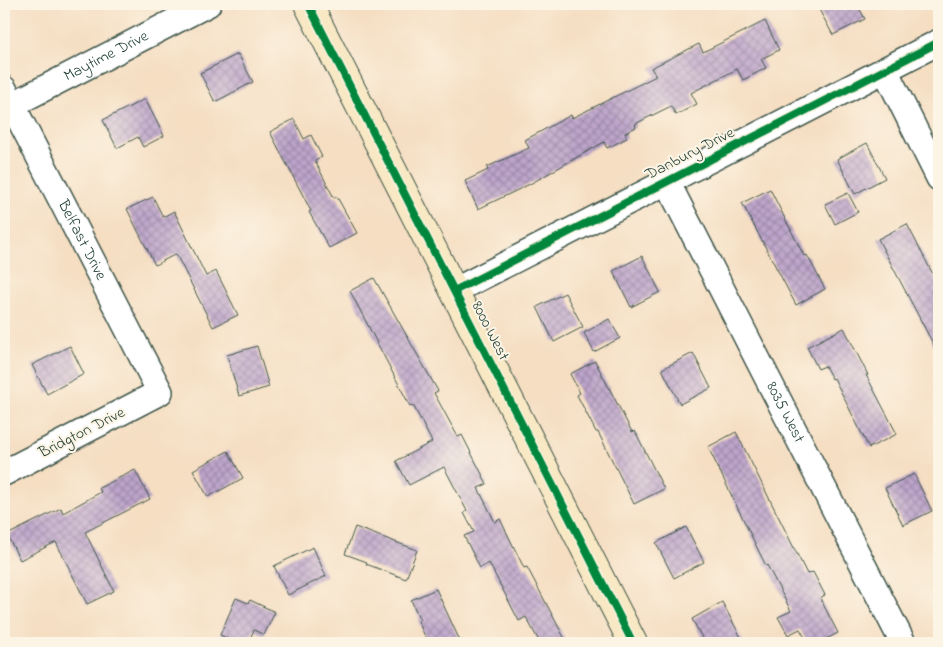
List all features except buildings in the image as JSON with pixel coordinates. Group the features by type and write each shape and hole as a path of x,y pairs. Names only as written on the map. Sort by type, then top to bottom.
{"street":[{"name":"Maytime Drive","path":"7,101 208,4"},
{"name":"8000 West","path":"308,4 634,643"},
{"name":"Danbury Drive","path":"454,291 939,42"},
{"path":"885,70 939,178"},
{"name":"Belfast Drive","path":"7,101 160,392"},
{"name":"8035 West","path":"668,182 903,643"},
{"name":"Bridgton Drive","path":"4,473 160,392"}],"cycle path":[{"path":"308,4 633,643"},
{"path":"454,291 939,42"}]}
